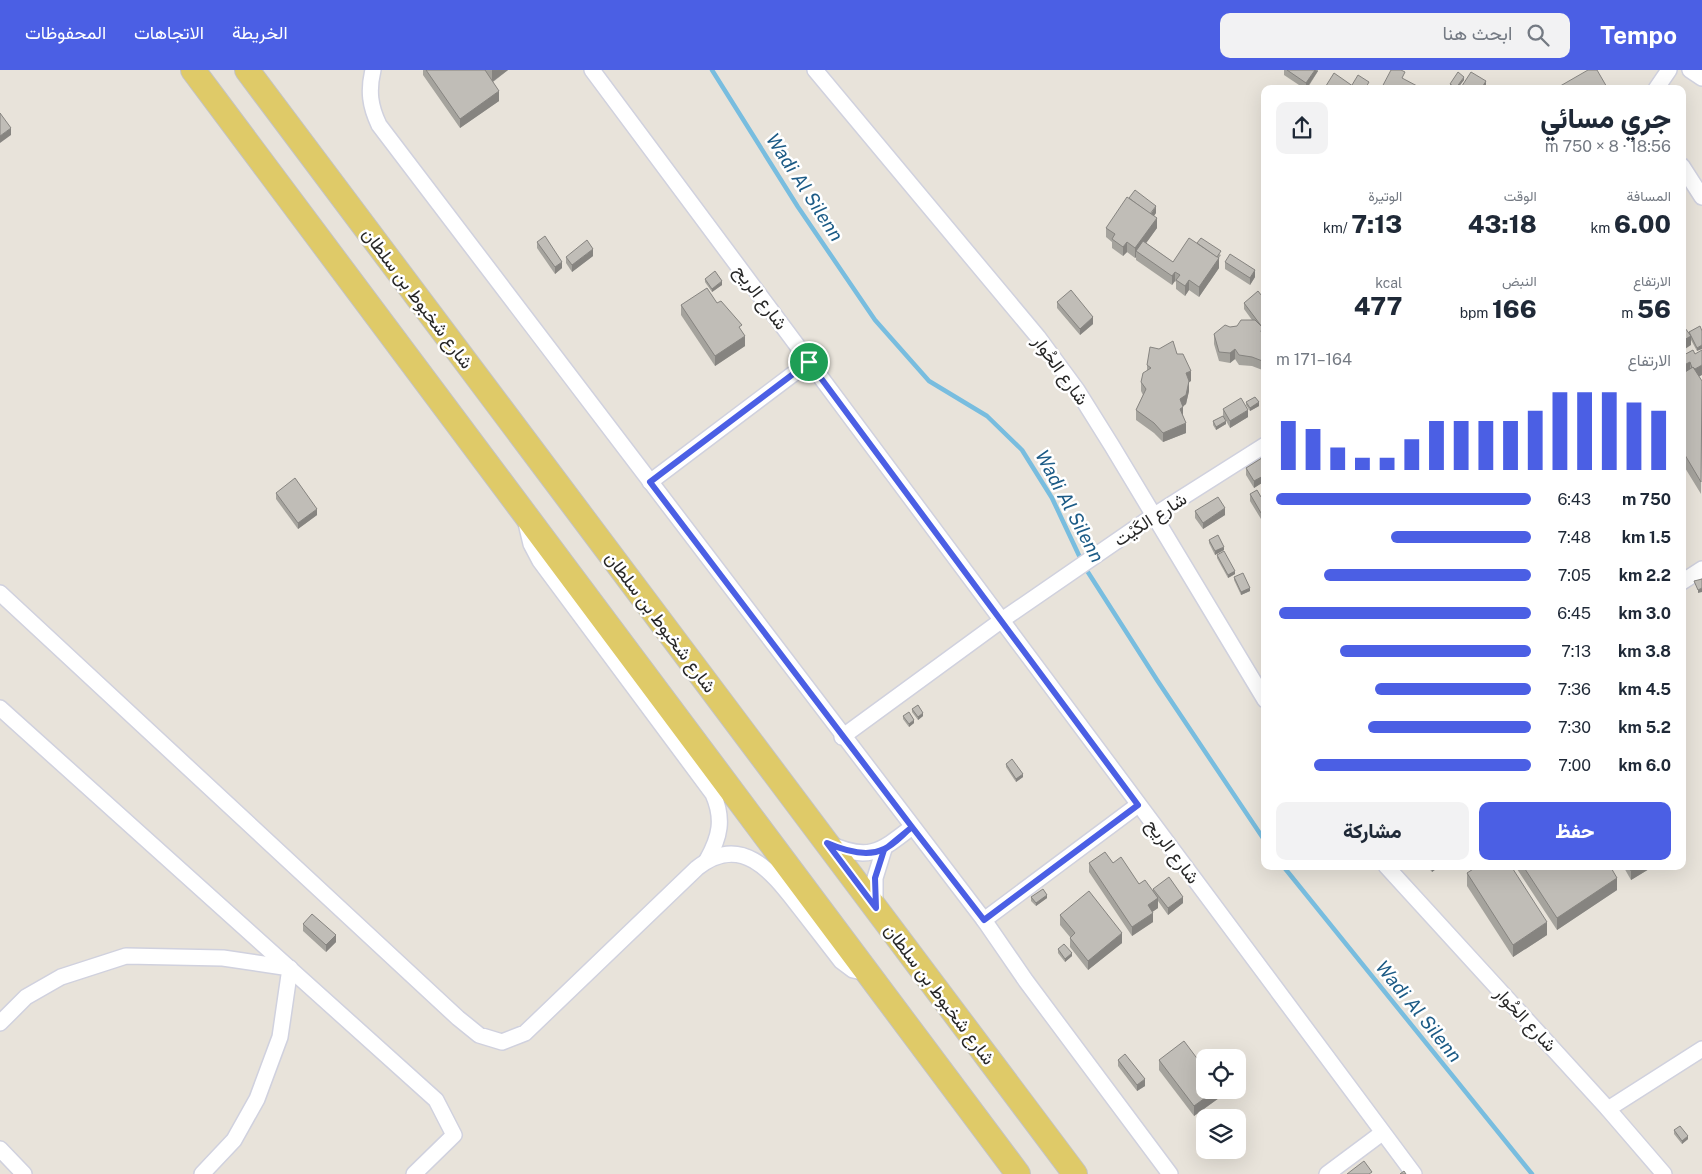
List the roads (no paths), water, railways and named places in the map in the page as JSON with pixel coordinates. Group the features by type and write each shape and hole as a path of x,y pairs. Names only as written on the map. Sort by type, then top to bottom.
{"main road":[{"path":"193,70 1018,1174"},
{"name":"شارع شخبوط بن سلطان","path":"247,70 1075,1174"}],"street":[{"path":"373,70 369,98 372,112 379,125 842,737 984,920 1026,981 1170,1174"},
{"name":"شارع الريح","path":"592,70 1414,1174"},
{"name":"شارع الحُوار","path":"815,70 1038,337 1107,438 1261,693"},
{"path":"1659,85 1669,70"},
{"path":"1690,70 1702,78"},
{"path":"1686,175 1702,197"},
{"path":"650,482 809,362"},
{"name":"شارع الكَيْت","path":"842,737 1037,595 1153,516 1261,448"},
{"path":"0,593 458,1018 479,1035 502,1042 525,1033 707,860 720,831 718,806 713,794 540,561 532,544 525,516"},
{"path":"1686,579 1702,569"},
{"path":"0,708 436,1100 454,1135 414,1174"},
{"path":"984,920 1138,805"},
{"path":"876,908 875,878 884,850 912,827"},
{"path":"827,843 855,852 884,850"},
{"path":"707,860 729,855 740,856 760,864 777,878 841,961 853,970 868,974"},
{"name":"شارع الحُوار","path":"1390,870 1608,1109 1664,1174"},
{"path":"0,1023 26,997 61,977 126,956 223,958 290,968"},
{"path":"202,1174 234,1140 257,1099 280,1036 290,968"},
{"path":"1608,1109 1702,1049"},
{"path":"1328,1174 1382,1133"},
{"path":"0,1149 24,1174"}],"waterway":[{"name":"Wadi Al Silenn","path":"712,70 798,207 875,320 929,381 987,416 1022,450 1052,498 1084,566 1157,680 1261,835"},
{"name":"Wadi Al Silenn","path":"1286,870 1532,1174"}]}
